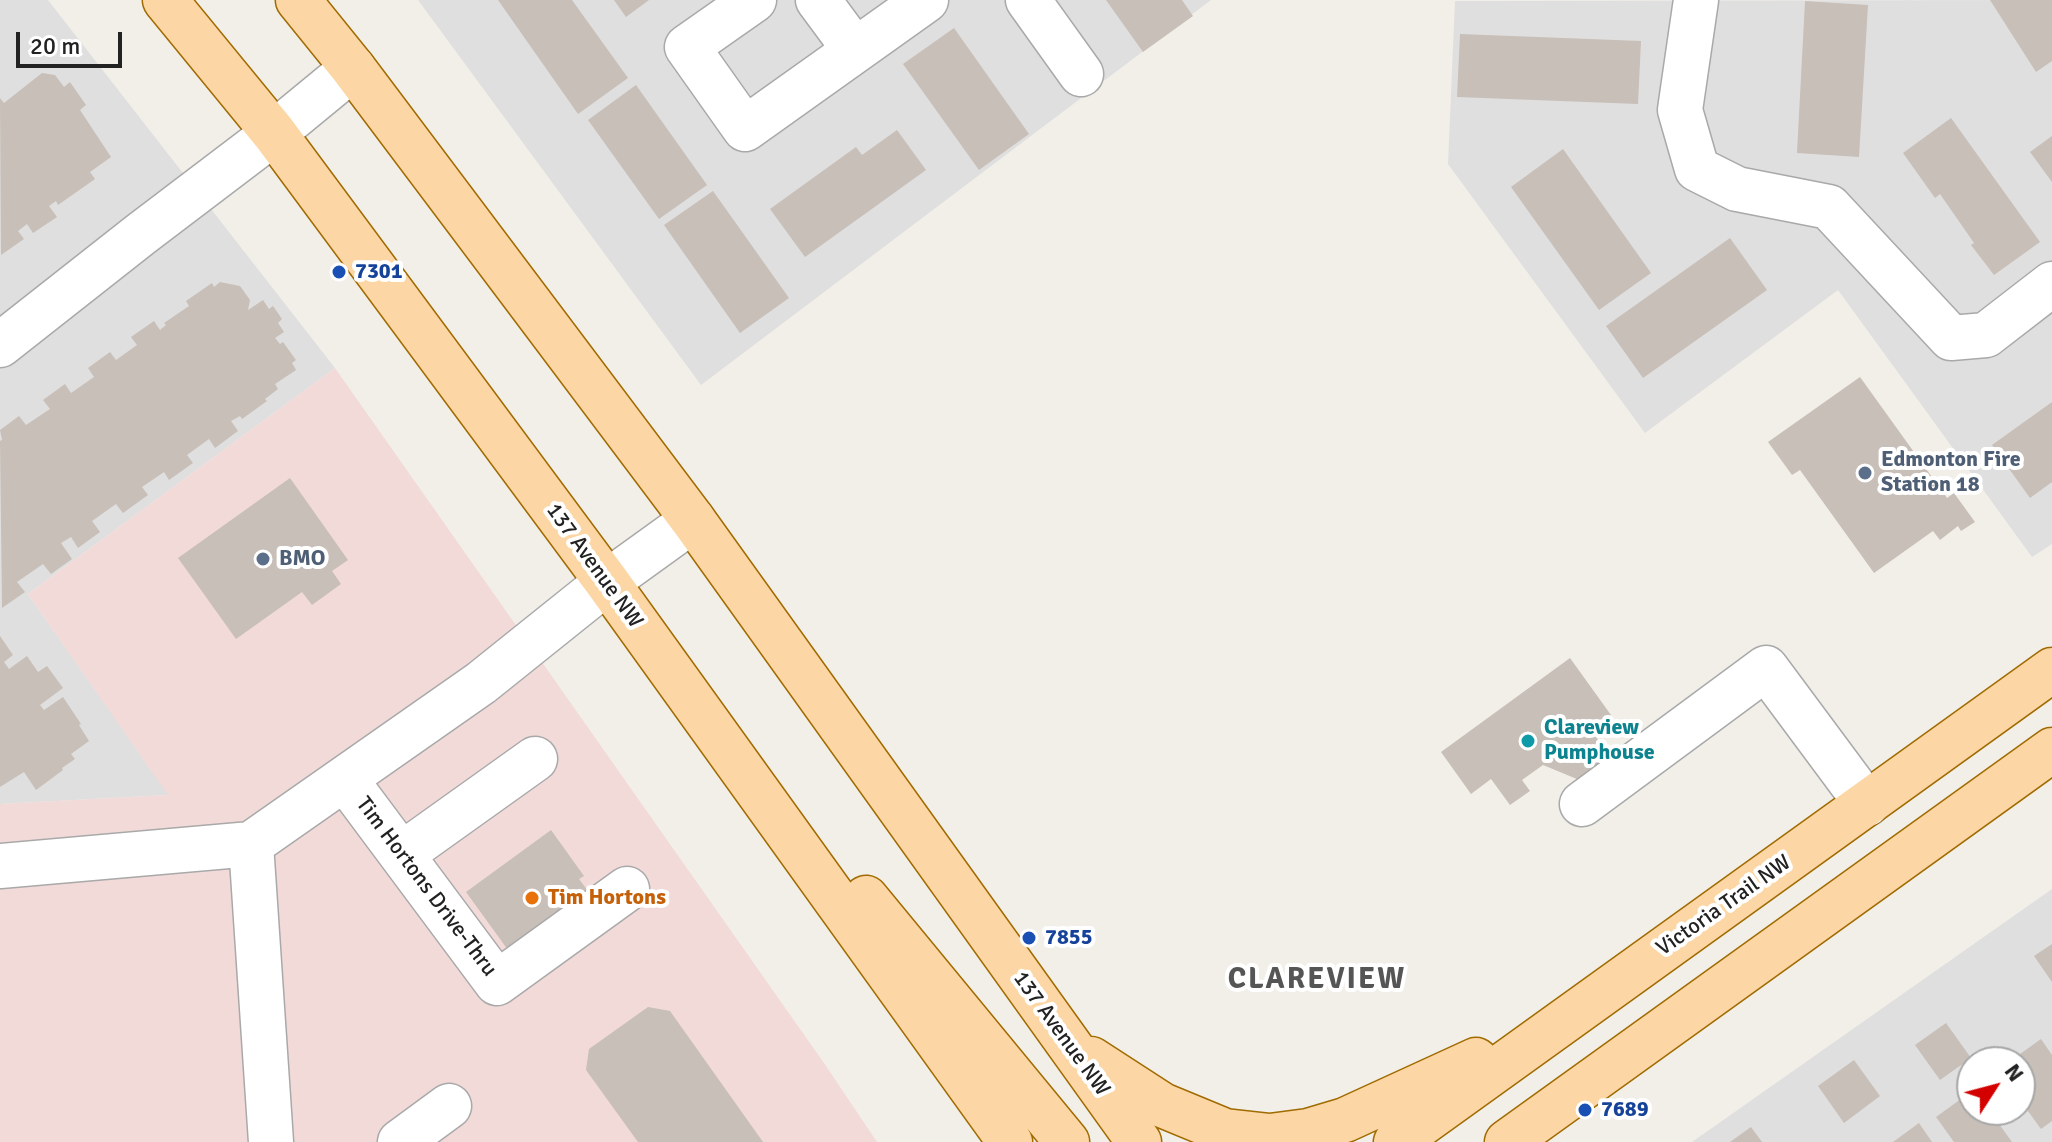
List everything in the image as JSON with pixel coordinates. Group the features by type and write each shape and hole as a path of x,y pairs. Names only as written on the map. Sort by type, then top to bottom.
{"main road":[{"name":"137 Avenue NW","path":"165,0 274,133 607,582 1010,1142"},
{"name":"137 Avenue NW","path":"298,0 353,68 693,520 1139,1142"},
{"name":"Victoria Trail NW","path":"1396,1142 2052,670"},
{"path":"695,704 895,930 1067,1142"},
{"path":"1507,1142 2052,750"},
{"path":"1066,1041 1162,1105 1225,1131 1270,1136 1308,1131 1345,1120 1562,1021"},
{"path":"941,1046 974,1142"}],"lane":[{"path":"754,0 687,47 745,129 926,0"},
{"path":"818,0 855,50"},
{"path":"1028,0 1081,74"},
{"path":"1696,0 1680,110 1697,169 1737,189 1829,207 1951,338 1986,335 2052,284"},
{"path":"0,345 353,68"},
{"path":"0,866 251,844 481,683 607,582 693,520"},
{"path":"1582,804 1766,668 1867,804"},
{"path":"402,854 535,759"},
{"name":"Tim Hortons Drive-Thru","path":"345,779 497,983 627,889"},
{"path":"251,844 271,1142"},
{"path":"400,1142 449,1106"}],"shaded area":[{"path":"0,0 48,0 335,368 28,594 169,795 0,804"},
{"path":"418,0 1211,0 701,385"},
{"path":"2052,0 2052,544 2032,557 1838,290 1645,433 1448,164 1455,1"},
{"path":"335,368 877,1142 0,1142 0,804 168,795 28,594"},
{"path":"2052,889 2052,1142 1692,1142"}],"building":[{"path":"498,0 572,0 628,78 578,114"},
{"path":"614,0 649,0 626,17"},
{"path":"1106,0 1182,0 1193,16 1143,52"},
{"path":"1990,0 2052,0 2052,61 2036,72"},
{"path":"1805,1 1868,5 1859,157 1797,153"},
{"path":"954,28 1029,134 979,170 903,64"},
{"path":"1460,34 1641,41 1638,104 1457,97"},
{"path":"42,73 55,75 64,87 70,82 86,105 80,110 111,157 90,172 95,179 58,205 56,201 49,206 57,217 33,233 27,224 18,231 24,239 1,255 0,98 4,103"},
{"path":"636,85 707,185 659,219 588,120"},
{"path":"1951,118 2040,242 1994,275 1971,245 1974,243 1940,194 1935,198 1903,153"},
{"path":"897,130 926,170 805,257 770,209 856,147 862,155"},
{"path":"2052,136 2052,182 2030,152"},
{"path":"1563,149 1651,273 1599,310 1511,187"},
{"path":"713,191 789,298 740,333 664,225"},
{"path":"1730,238 1767,290 1643,378 1606,326"},
{"path":"220,282 240,286 250,300 248,310 263,300 269,309 273,306 282,319 278,323 284,332 275,338 280,344 283,342 296,360 292,363 296,370 275,384 278,389 265,399 267,401 242,419 240,416 231,421 238,431 215,448 209,439 187,455 193,463 169,480 164,472 142,487 148,495 123,513 116,504 92,521 100,532 78,548 71,537 61,543 72,559 51,574 43,564 17,582 25,592 2,608 0,430 19,416 26,425 50,409 43,400 65,384 71,393 94,377 88,368 110,352 116,360 137,345 131,337 154,321 160,330 166,325 164,323 189,306 186,301 212,283 214,287"},
{"name":"Edmonton Fire Station 18","path":"1860,377 1947,498 1954,493 1975,522 1961,531 1958,526 1940,540 1933,531 1874,573 1800,470 1792,475 1768,442"},
{"path":"2052,402 2052,482 2030,498 1992,445"},
{"name":"BMO","path":"290,478 348,560 332,571 341,584 312,605 302,592 236,639 178,558"},
{"path":"0,636 13,655 4,662 9,669 27,656 38,672 47,666 63,688 40,705 44,710 63,697 89,741 71,754 75,759 36,790 24,772 0,787"},
{"name":"Clareview Pumphouse","path":"1570,658 1611,715 1591,730 1622,773 1601,789 1543,765 1522,780 1530,791 1510,805 1491,779 1471,794 1441,752"},
{"name":"Tim Hortons","path":"551,830 584,876 579,879 597,903 516,961 466,892"},
{"path":"2052,944 2052,982 2034,956"},
{"path":"648,1007 670,1011 763,1142 638,1142 586,1070 589,1049"},
{"path":"1946,1023 1962,1046 1956,1046 1956,1069 1940,1080 1915,1045"},
{"path":"2041,1039 2052,1055 2052,1121 2041,1129 2036,1122 2036,1046 2031,1046"},
{"path":"1854,1060 1880,1096 1844,1123 1818,1086"},
{"path":"1956,1103 1956,1126 2000,1126 2012,1142 1954,1142 1936,1117"},
{"path":"1919,1123 1932,1142 1893,1142"},
{"path":"1751,1127 1762,1142 1730,1142"}],"place":[{"name":"7301","path":"339,272"},
{"name":"Edmonton Fire Station 18","path":"1865,473"},
{"name":"BMO","path":"263,559"},
{"name":"Clareview Pumphouse","path":"1528,741"},
{"name":"Tim Hortons","path":"532,898"},
{"name":"7855","path":"1029,938"},
{"name":"7689","path":"1585,1110"}],"district":[{"name":"CLAREVIEW","path":"1317,980"}]}
